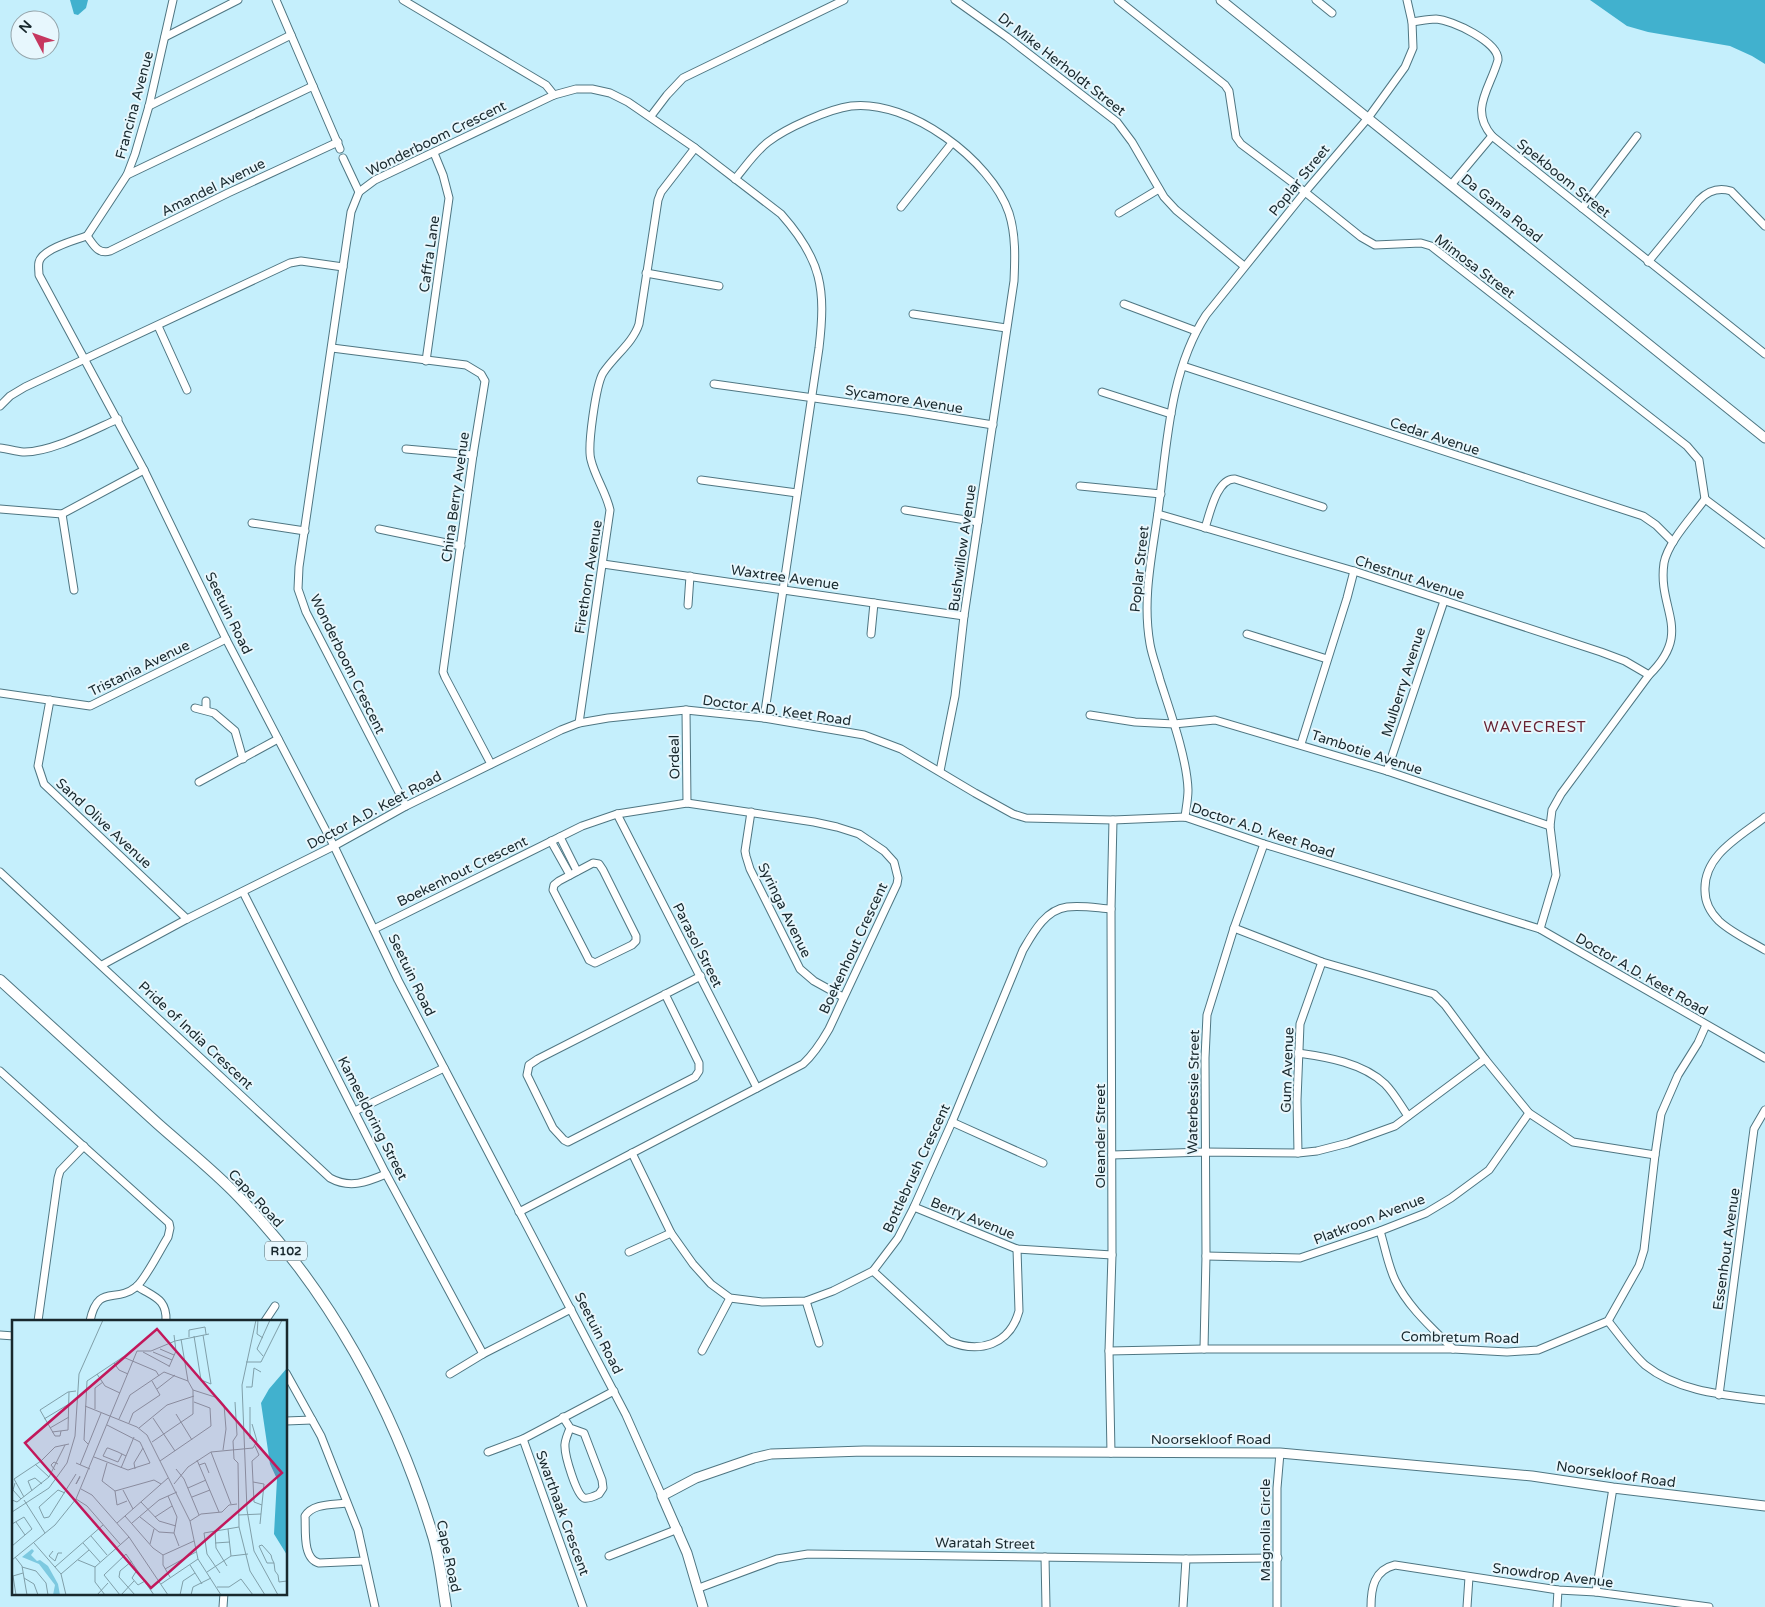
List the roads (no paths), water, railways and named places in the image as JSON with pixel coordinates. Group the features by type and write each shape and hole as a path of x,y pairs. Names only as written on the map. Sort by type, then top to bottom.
{"main road":[{"name":"Cape Road","path":"0,980 237,1194 288,1254 319,1296 361,1364 395,1432 433,1535 446,1607"}],"street":[{"name":"Francina Avenue","path":"87,236 127,175 135,154 149,106 174,0"},
{"path":"165,37 238,0"},
{"name":"Amandel Avenue","path":"87,236 102,253 110,252 228,193 339,145 276,0"},
{"path":"403,0 546,85 554,95"},
{"path":"651,116 683,78 844,0"},
{"name":"Dr Mike Herholdt Street","path":"955,0 1007,37 1117,122 1132,142 1159,189 1176,210 1244,266"},
{"name":"Mimosa Street","path":"1118,0 1225,85 1229,91 1238,140 1360,237 1375,245 1421,243 1431,246 1687,446 1699,460 1705,499"},
{"name":"Da Gama Road","path":"1221,0 1765,438"},
{"path":"1316,0 1332,13"},
{"name":"Poplar Street","path":"1185,817 1188,790 1184,764 1150,645 1147,619 1150,556 1158,514 1171,414 1183,366 1196,331 1206,315 1244,266 1368,118 1410,59 1414,48 1412,22 1406,0"},
{"name":"Spekboom Street","path":"1412,22 1436,19 1449,22 1467,30 1496,50 1498,60 1481,106 1480,115 1492,136 1765,354"},
{"path":"149,106 291,36"},
{"path":"127,175 313,86"},
{"name":"Wonderboom Crescent","path":"406,806 301,601 298,589 298,577 351,212 360,192 375,180 554,95 576,89 601,91 628,102 695,148 781,214 791,225 812,257 815,265 822,294 822,321 764,718"},
{"name":"Bushwillow Avenue","path":"735,179 769,141 809,120 831,110 853,106 873,107 912,117 924,123 952,143 983,170 1002,196 1009,214 1014,236 1015,265 964,616 955,696 940,771"},
{"path":"1451,185 1492,136"},
{"path":"1582,208 1637,136"},
{"path":"901,207 952,143"},
{"name":"Firethorn Avenue","path":"579,723 610,510 607,497 590,456 598,389 602,375 612,359 637,331 655,215 661,192 695,148"},
{"name":"Caffra Lane","path":"426,361 449,198 444,175 434,152"},
{"path":"343,158 360,192"},
{"path":"1119,213 1159,189"},
{"path":"1648,262 1699,200 1712,191 1726,190 1736,194 1765,226"},
{"name":"Seetuin Road","path":"87,236 52,249 42,256 39,267 46,288 118,419 226,639 334,846 398,980 614,1391 678,1529 699,1588 703,1607"},
{"path":"0,406 15,393 290,263 301,261 343,267"},
{"path":"646,273 720,286"},
{"path":"1124,304 1196,331"},
{"path":"913,314 1006,328"},
{"path":"158,326 187,390"},
{"name":"China Berry Avenue","path":"332,348 466,365 477,370 485,382 443,672 491,764"},
{"name":"Cedar Avenue","path":"1183,366 1643,516 1656,525 1673,542"},
{"path":"714,384 812,398"},
{"path":"1102,392 1171,414"},
{"name":"Sycamore Avenue","path":"812,398 992,425"},
{"path":"0,448 24,452 40,449 65,442 118,419"},
{"path":"406,449 473,455"},
{"path":"0,509 62,514 144,470"},
{"path":"1205,528 1220,487 1225,480 1230,478 1323,507"},
{"path":"701,480 797,493"},
{"path":"1080,486 1160,494"},
{"path":"1540,930 1556,875 1550,826 1552,810 1561,794 1650,675 1661,664 1667,653 1671,638 1671,620 1663,578 1664,562 1673,542 1705,499 1765,544"},
{"path":"905,510 978,522"},
{"path":"62,514 74,590"},
{"name":"Chestnut Avenue","path":"1158,514 1354,571 1602,652 1625,661 1650,675"},
{"path":"252,523 305,531"},
{"path":"379,529 461,546"},
{"name":"Waxtree Avenue","path":"603,564 964,616"},
{"path":"1301,744 1354,571"},
{"path":"688,605 690,576"},
{"name":"Mulberry Avenue","path":"1387,771 1444,601"},
{"path":"871,634 874,603"},
{"path":"1246,634 1327,659"},
{"name":"Tristania Avenue","path":"0,692 90,706 226,639"},
{"name":"Sand Olive Avenue","path":"50,700 38,766 44,784 187,919"},
{"path":"206,701 206,710"},
{"path":"195,708 214,713 235,730 243,759"},
{"name":"Doctor A.D. Keet Road","path":"102,965 187,919 334,846 406,806 579,723 686,710 764,718 864,735 901,749 983,798 1013,814 1026,818 1113,820 1185,817 1264,844 1540,930 1765,1058"},
{"name":"Ordeal","path":"686,710 687,803"},
{"path":"1090,715 1134,722 1174,724"},
{"name":"Tambotie Avenue","path":"1174,724 1215,720 1387,771 1550,826"},
{"path":"199,782 278,739"},
{"name":"Boekenhout Crescent","path":"374,929 582,826 617,814 687,803 837,827 859,834 884,851 894,862 898,878 897,884 829,1029 810,1058 803,1064 519,1212"},
{"name":"Syringa Avenue","path":"750,812 745,851 750,869 800,969 814,981 843,997"},
{"name":"Parasol Street","path":"617,814 757,1088"},
{"path":"1765,817 1737,837 1720,853 1707,871 1704,884 1705,900 1717,919 1765,950"},
{"name":"Oleander Street","path":"1111,1453 1109,1351 1112,1255 1111,909 1113,820"},
{"path":"560,837 577,871"},
{"path":"551,841 570,875"},
{"name":"Waterbessie Street","path":"1204,1349 1206,1256 1204,1152 1207,1015 1234,928 1264,844"},
{"path":"596,862 601,866 635,932 636,941 632,945 600,962 595,963 589,960 554,890 555,884 570,875 596,862"},
{"name":"Pride of India Crescent","path":"0,872 330,1178 343,1183 359,1184 386,1174"},
{"name":"Kameeldoring Street","path":"243,892 386,1174 483,1354"},
{"name":"Bottlebrush Crescent","path":"632,1153 671,1233 693,1264 711,1284 730,1298 762,1302 806,1301 833,1291 873,1271 898,1238 914,1207 1024,950 1033,934 1044,919 1056,911 1068,907 1111,909"},
{"path":"1234,928 1322,962 1434,994 1446,1005 1485,1059 1529,1112 1574,1142 1655,1155"},
{"name":"Gum Avenue","path":"1298,1153 1297,1100 1300,1024 1322,962"},
{"path":"665,994 699,1063 698,1074 685,1083 633,1110 568,1142 564,1140 553,1128 527,1075 529,1065 538,1059 665,994 701,976"},
{"path":"1706,1025 1698,1043 1678,1075 1661,1114 1644,1250 1634,1277 1608,1321 1634,1354 1661,1375 1699,1391 1765,1400"},
{"path":"1298,1053 1326,1056 1372,1074 1386,1085 1408,1116"},
{"path":"1112,1155 1204,1152 1298,1153 1317,1151 1348,1143 1395,1126 1485,1059"},
{"path":"355,1111 444,1068"},
{"path":"0,1071 169,1223 168,1236 137,1286 98,1300 93,1306 90,1320"},
{"name":"Essenhout Avenue","path":"1719,1395 1754,1129 1765,1110"},
{"name":"Platkroon Avenue","path":"1206,1256 1300,1258 1426,1213 1470,1185 1489,1170 1529,1112"},
{"path":"952,1122 1043,1163"},
{"path":"38,1320 58,1178 60,1171 84,1146"},
{"name":"Berry Avenue","path":"914,1207 1017,1249 1112,1255"},
{"path":"1380,1231 1395,1278 1402,1292 1415,1310 1453,1349"},
{"path":"629,1252 671,1233"},
{"path":"873,1271 949,1341 964,1346 988,1345 1001,1339 1008,1333 1018,1317 1017,1249"},
{"path":"137,1286 160,1300 164,1306 166,1320"},
{"path":"702,1351 730,1298"},
{"path":"806,1301 819,1343"},
{"path":"266,1320 275,1306"},
{"path":"450,1374 483,1354 571,1309"},
{"name":"Combretum Road","path":"1109,1351 1453,1349 1507,1352 1538,1350 1608,1321"},
{"path":"288,1377 321,1436 358,1530 375,1607"},
{"name":"Swarthaak Crescent","path":"583,1607 523,1439 614,1391"},
{"path":"563,1417 570,1428 584,1434 602,1480 602,1491 594,1497 582,1497 576,1487 565,1448 570,1428"},
{"path":"288,1421 312,1420"},
{"path":"488,1452 523,1439"},
{"name":"Noorsekloof Road","path":"662,1496 696,1478 771,1454 864,1451 1280,1453 1532,1476 1613,1488 1765,1506"},
{"name":"Magnolia Circle","path":"1277,1607 1277,1488 1280,1453"},
{"path":"1596,1592 1613,1488"},
{"path":"346,1503 313,1508 307,1513 305,1516 309,1554 313,1561 319,1563 364,1561"},
{"path":"609,1556 678,1529"},
{"name":"Waratah Street","path":"699,1588 777,1559 808,1554 1186,1559 1278,1558"},
{"path":"1045,1556 1046,1607"},
{"path":"1183,1607 1186,1559"},
{"name":"Snowdrop Avenue","path":"1371,1607 1371,1591 1375,1580 1384,1570 1395,1565 1558,1590 1596,1592 1709,1607"},
{"path":"1467,1607 1469,1577"},
{"path":"1556,1607 1558,1590"},
{"path":"223,1607 224,1594"}],"water":[{"path":"70,0 88,0 86,8 78,15 74,14"},
{"path":"1590,0 1765,0 1765,64 1730,46 1648,32 1627,26"}],"district":[{"name":"WAVECREST","path":"1535,727"}]}
